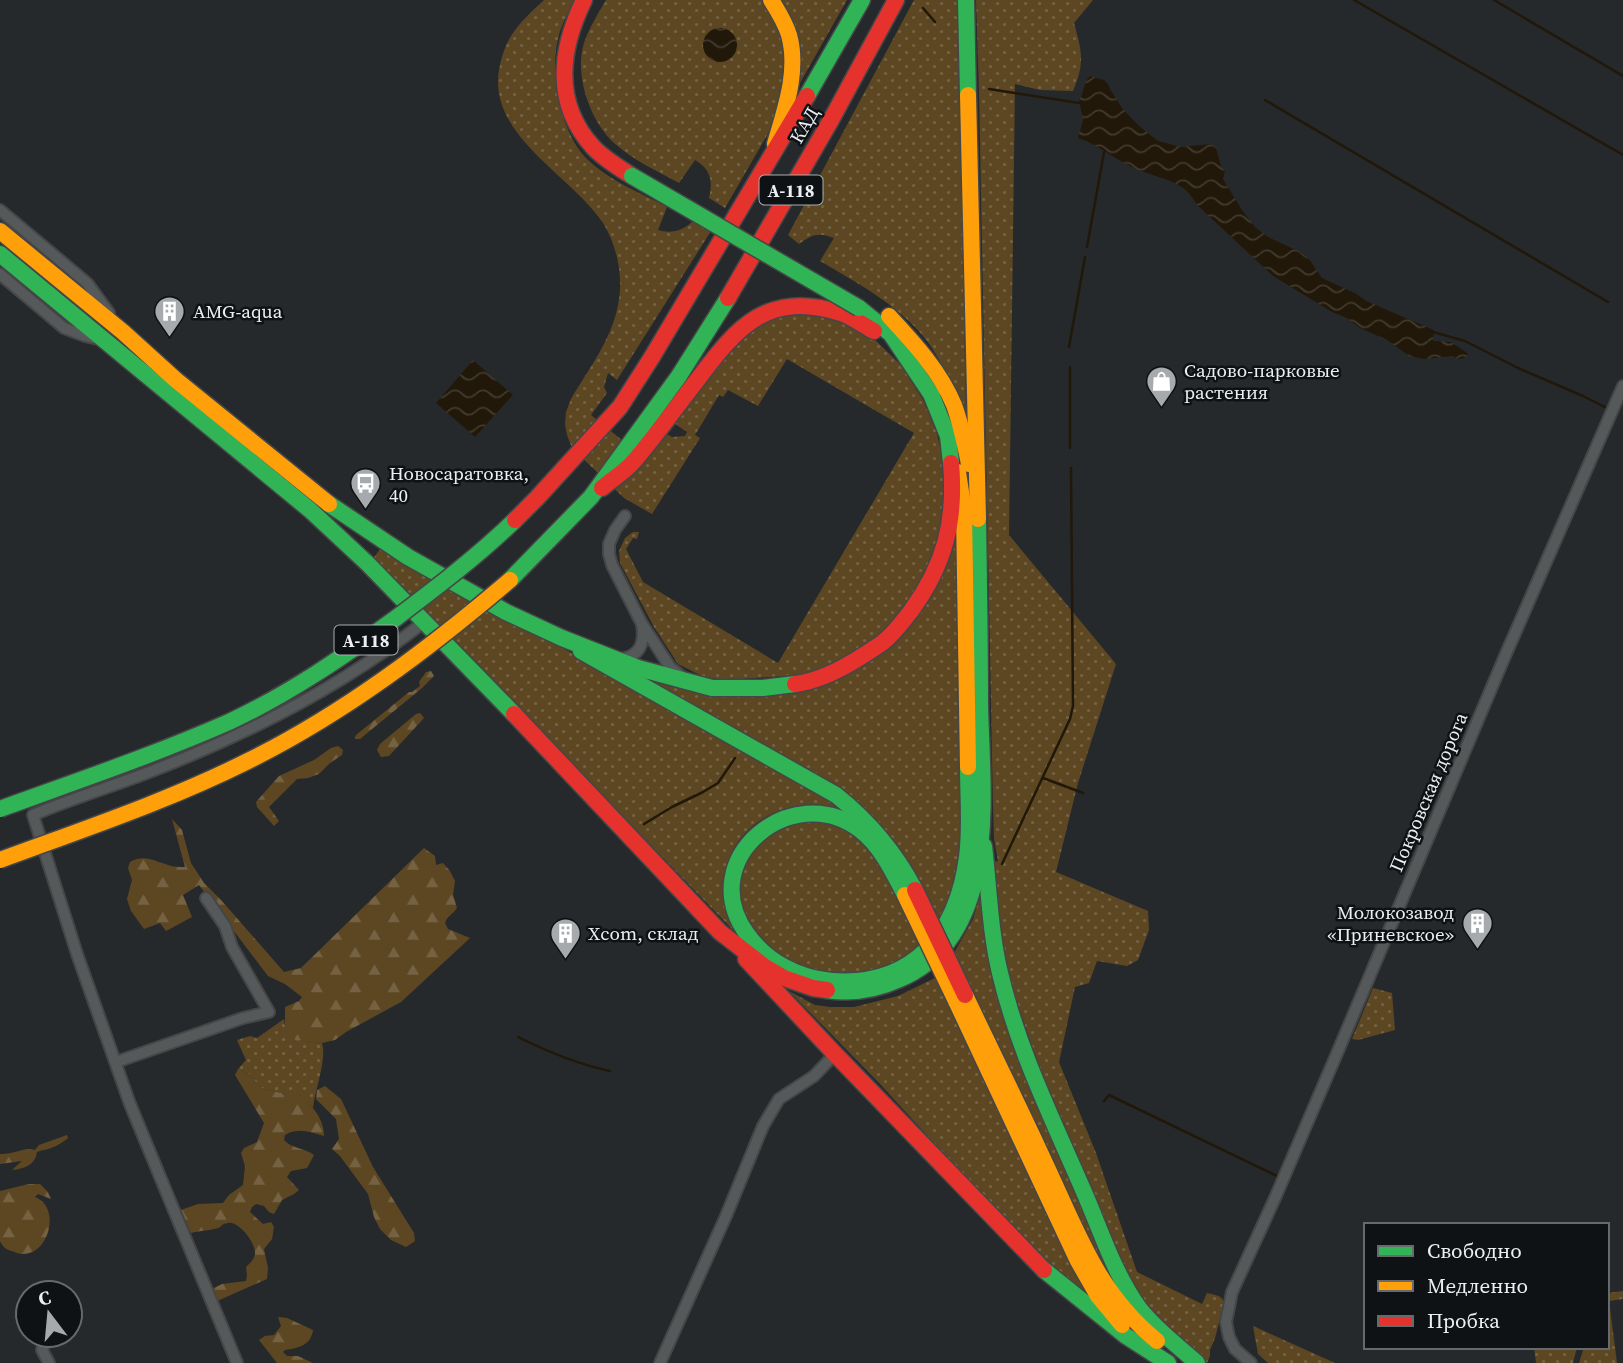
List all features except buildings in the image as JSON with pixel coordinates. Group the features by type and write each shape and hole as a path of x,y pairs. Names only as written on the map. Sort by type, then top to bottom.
{"main road":[{"path":"584,0 568,36 563,75 575,121 590,144 606,159 634,172 888,316 915,343 943,382 959,419 970,470 972,506 978,526"},
{"path":"597,0 589,12 576,48 574,71 577,93 585,115 599,135 634,172"},
{"path":"771,0 786,26 793,67 790,89 771,159"},
{"name":"КАД","path":"0,810 141,758 230,720 306,681 368,639 488,546 537,498 620,407 771,159 862,0"},
{"name":"КАД","path":"591,497 679,376 711,327 831,120 896,0"},
{"path":"966,0 982,819 989,908 997,957 1009,1008 1034,1075 1125,1284 1149,1320 1197,1363"},
{"path":"0,231 327,503 408,558 506,612 562,638 638,668 712,688 776,687 816,680 855,662 890,636 923,594 942,554 948,532 953,490 948,436"},
{"path":"0,254 310,510 376,572 1038,1265 1089,1308 1168,1363"},
{"path":"861,303 891,334 932,394 958,469 964,512 969,839 964,883 951,918 933,943 910,964 890,974 849,983 821,981 787,970 775,963 748,938 732,900 737,864 755,836 778,820 810,813 835,817 861,831 910,892"},
{"path":"591,497 633,463 734,333 760,316 779,308 796,306 818,307 844,314 879,334 907,359"},
{"name":"А-118","path":"0,860 208,780 251,760 330,716 410,662 464,620 537,554 591,497"},
{"path":"562,638 588,656 836,795 860,814 884,839 898,860 910,892 1078,1259 1109,1309 1140,1346"},
{"path":"720,932 740,945 761,965 795,983 812,988 861,990 896,981 927,963 944,947 957,928 975,883 982,819"},
{"path":"960,998 1104,1281 1139,1326 1191,1363"}],"street":[{"path":"0,210 87,283 122,332"},
{"path":"0,274 64,328 102,339"},
{"name":"Покровская дорога","path":"1251,1363 1235,1349 1229,1337 1226,1322 1232,1292 1275,1198 1505,656 1623,386"},
{"path":"625,516 615,530 610,544 612,565 642,624 670,667 692,683"},
{"path":"237,1363 130,1104 77,954 33,815 230,739 344,677 424,622"},
{"path":"613,658 628,658 641,647 642,624"},
{"path":"116,1062 243,1018 269,1012 232,947 225,926 206,898"},
{"path":"660,1363 726,1216 762,1126 779,1099 814,1076 835,1054"}],"green space":[{"path":"544,0 576,0 559,34 555,69 564,120 579,149 606,174 667,207 658,230 677,231 693,221 711,231 617,380 608,373 604,387 607,393 591,415 644,458 665,433 672,437 685,436 687,432 671,421 714,364 751,327 784,312 826,314 872,337 901,365 923,400 936,431 946,470 945,509 937,549 921,584 889,626 860,650 810,674 725,680 704,677 678,664 654,627 620,563 619,551 625,538 633,532 639,532 637,539 633,538 626,549 643,582 778,663 914,433 787,359 758,406 728,390 723,397 719,395 695,435 700,438 652,514 624,498 572,448 565,424 566,412 611,330 620,295 620,273 615,251 603,223 517,132 505,112 498,90 500,65 507,42 522,21"},
{"path":"606,0 763,0 781,27 787,67 777,118 725,208 709,198 710,176 695,160 679,183 621,149 598,123 586,97 581,56 588,32"},
{"path":"779,0 847,0 800,83 799,83"},
{"path":"914,0 961,0 966,417 932,348 909,321 881,298 820,261 834,238 816,235 799,244 788,235"},
{"path":"976,0 1093,0 1074,23 1081,57 1073,91 1040,90 1015,84 1009,535 1116,664 1078,783 1056,872 1148,911 1149,930 1138,960 1127,966 1097,961 1089,983 1075,987 1059,1062 1096,1153 1137,1272 1202,1304 1207,1293 1223,1300 1207,1363 1180,1344 1138,1297 1041,1072 1014,994 1000,937 993,862 998,861 993,807"},
{"path":"959,526 963,859 940,925 874,820 641,677 766,694 894,640"},
{"path":"380,549 817,789 848,812 847,814 820,806 794,807 779,811 751,827 732,852 726,867 724,895 736,930 734,931 373,559"},
{"path":"431,671 434,676 422,688 360,739 355,738 409,692 420,686 419,682 426,672"},
{"path":"420,713 424,718 389,756 381,757 377,750 380,744"},
{"path":"338,746 343,750 342,755 319,774 297,779 269,807 279,821 274,826 257,807 256,802 279,776"},
{"path":"172,819 182,830 191,863 204,883 284,972 301,968 424,848 435,856 436,865 443,863 455,881 453,895 457,908 445,923 448,929 470,938 401,1002 335,1040 322,1043 295,1040 285,1027 285,1007 302,997 285,984 268,976 199,885 183,895 192,917 166,931 160,923 144,929 131,911 127,899 132,880 128,868 130,862 144,858 185,867"},
{"path":"790,821 833,822 864,842 888,875 921,948 908,958 866,974 834,977 787,963 761,945 742,913 737,887 741,867 761,837"},
{"path":"982,898 988,955 996,988 1024,1066 1119,1286 1116,1288 1090,1246 954,953 973,919 979,899"},
{"path":"937,977 1091,1300 1013,1230 881,1085 789,991 815,1005 854,1007 898,996"},
{"path":"1373,988 1392,993 1395,1030 1358,1040 1352,1039"},
{"path":"284,1019 285,1027 295,1040 322,1043 322,1066 313,1108 299,1094 285,1094 261,1088 249,1074 238,1069 246,1060 237,1040 250,1036 257,1038"},
{"path":"238,1069 249,1074 261,1088 285,1094 299,1094 320,1118 324,1136 299,1131 285,1135 284,1140 287,1143 314,1155 307,1168 291,1171 287,1177 299,1190 282,1200 274,1214 264,1206 256,1204 250,1212 263,1224 271,1222 274,1227 272,1239 264,1249 267,1279 215,1302 210,1290 222,1284 246,1281 246,1267 253,1260 255,1249 242,1229 232,1223 191,1233 181,1210 198,1204 223,1203 243,1185 245,1166 241,1153 244,1148 257,1142 264,1123 235,1075"},
{"path":"325,1086 341,1099 373,1167 414,1233 415,1241 406,1247 391,1240 380,1229 368,1194 332,1149 339,1139 336,1119 316,1099 317,1090"},
{"path":"67,1135 68,1138 58,1145 37,1152 34,1160 25,1167 12,1170 22,1161 0,1164 0,1154 35,1150 39,1145"},
{"path":"40,1184 48,1192 51,1199 38,1194 35,1197 43,1202 48,1210 49,1229 40,1246 32,1252 22,1254 6,1249 0,1241 0,1191"},
{"path":"1623,1291 1623,1299 1609,1301 1609,1293"},
{"path":"1609,1301 1617,1363 1579,1363 1583,1349 1609,1349"},
{"path":"278,1317 287,1318 313,1330 307,1342 283,1352 287,1356 298,1356 313,1363 277,1363 259,1340 274,1335 281,1326"},
{"path":"1253,1326 1335,1363 1268,1363 1258,1354"},
{"path":"1534,1349 1576,1349 1573,1363 1536,1363"}],"water":[{"path":"720,28 732,33 737,45 732,57 720,62 708,57 703,45 708,33"},
{"path":"1090,76 1104,80 1122,108 1158,141 1181,147 1211,144 1216,148 1225,172 1223,179 1256,228 1309,259 1322,278 1366,301 1434,330 1433,341 1451,342 1468,356 1460,359 1453,356 1424,359 1409,356 1387,340 1360,328 1273,276 1181,187 1132,167 1078,138 1083,120 1079,100"},
{"path":"473,360 513,395 475,437 436,403"}],"waterway":[{"path":"1354,0 1623,155"},
{"path":"1494,0 1623,76"},
{"path":"923,8 935,22"},
{"path":"989,89 1079,103"},
{"path":"1265,100 1608,302"},
{"path":"1087,247 1104,152"},
{"path":"1069,347 1085,257"},
{"path":"1433,332 1465,341 1605,407"},
{"path":"1070,367 1070,448"},
{"path":"1002,864 1070,719 1073,706 1071,468"},
{"path":"644,824 718,783 735,758"},
{"path":"1043,778 1083,793"},
{"path":"518,1037 563,1057 610,1071"},
{"path":"1104,1101 1109,1095 1279,1177"}],"traffic: fast":[{"path":"807,96 862,0"},
{"path":"966,0 968,95"},
{"path":"632,176 859,308"},
{"path":"0,254 310,510 368,564 514,714"},
{"path":"510,580 591,497 679,376 728,298"},
{"path":"859,308 891,334 931,394 948,436 951,463"},
{"path":"329,504 408,557 506,612 638,668 712,688 763,688 795,684"},
{"path":"827,990 855,991 883,986 900,979 933,958 955,930 970,897 979,859 983,780 978,519"},
{"path":"0,809 172,746 229,722 273,699 336,661 396,618 472,559 515,520"},
{"path":"581,651 836,795 881,838 915,890"},
{"path":"905,895 891,869 867,836 834,816 806,814 781,820 758,834 741,854 732,879 734,906 747,934 764,953 784,967 807,976 832,981 861,981 886,975 908,964 926,950 942,931 953,909 962,884 967,857 968,767"},
{"path":"984,846 1000,973 1016,1030 1037,1084 1108,1252 1130,1295 1152,1323 1197,1363"},
{"path":"1044,1270 1126,1336 1168,1363"}],"traffic: slow":[{"path":"771,0 787,30 792,49 790,90 775,144"},
{"path":"968,95 978,519"},
{"path":"0,231 123,332 176,380 329,504"},
{"path":"889,316 926,358 948,393 959,419 969,464"},
{"path":"958,472 964,512 968,767"},
{"path":"0,860 187,789 283,743 384,679 510,580"},
{"path":"905,895 956,1001"},
{"path":"965,995 1091,1260 1119,1302 1157,1341"},
{"path":"956,1001 1078,1261 1098,1296 1122,1325"}],"traffic: jam":[{"path":"584,0 566,56 566,94 580,130 593,147 632,176"},
{"path":"728,298 831,120 896,0"},
{"path":"652,357 807,96"},
{"path":"602,488 631,464 727,343 757,318 774,310 793,306 816,307 841,313 874,331"},
{"path":"515,520 620,407 652,357"},
{"path":"795,684 829,674 865,654 890,636 911,611 923,594 946,541 952,504 951,463"},
{"path":"514,714 720,932 765,967 784,978 827,990"},
{"path":"915,890 965,995"},
{"path":"746,959 1044,1270"}],"place":[{"name":"AMG-aqua","path":"170,338"},
{"name":"Садово-парковые растения","path":"1161,408"},
{"name":"Новосаратовка, 40","path":"366,511"},
{"name":"Молокозавод «Приневское»","path":"1477,950"},
{"name":"Xсom, склад","path":"565,960"}]}
